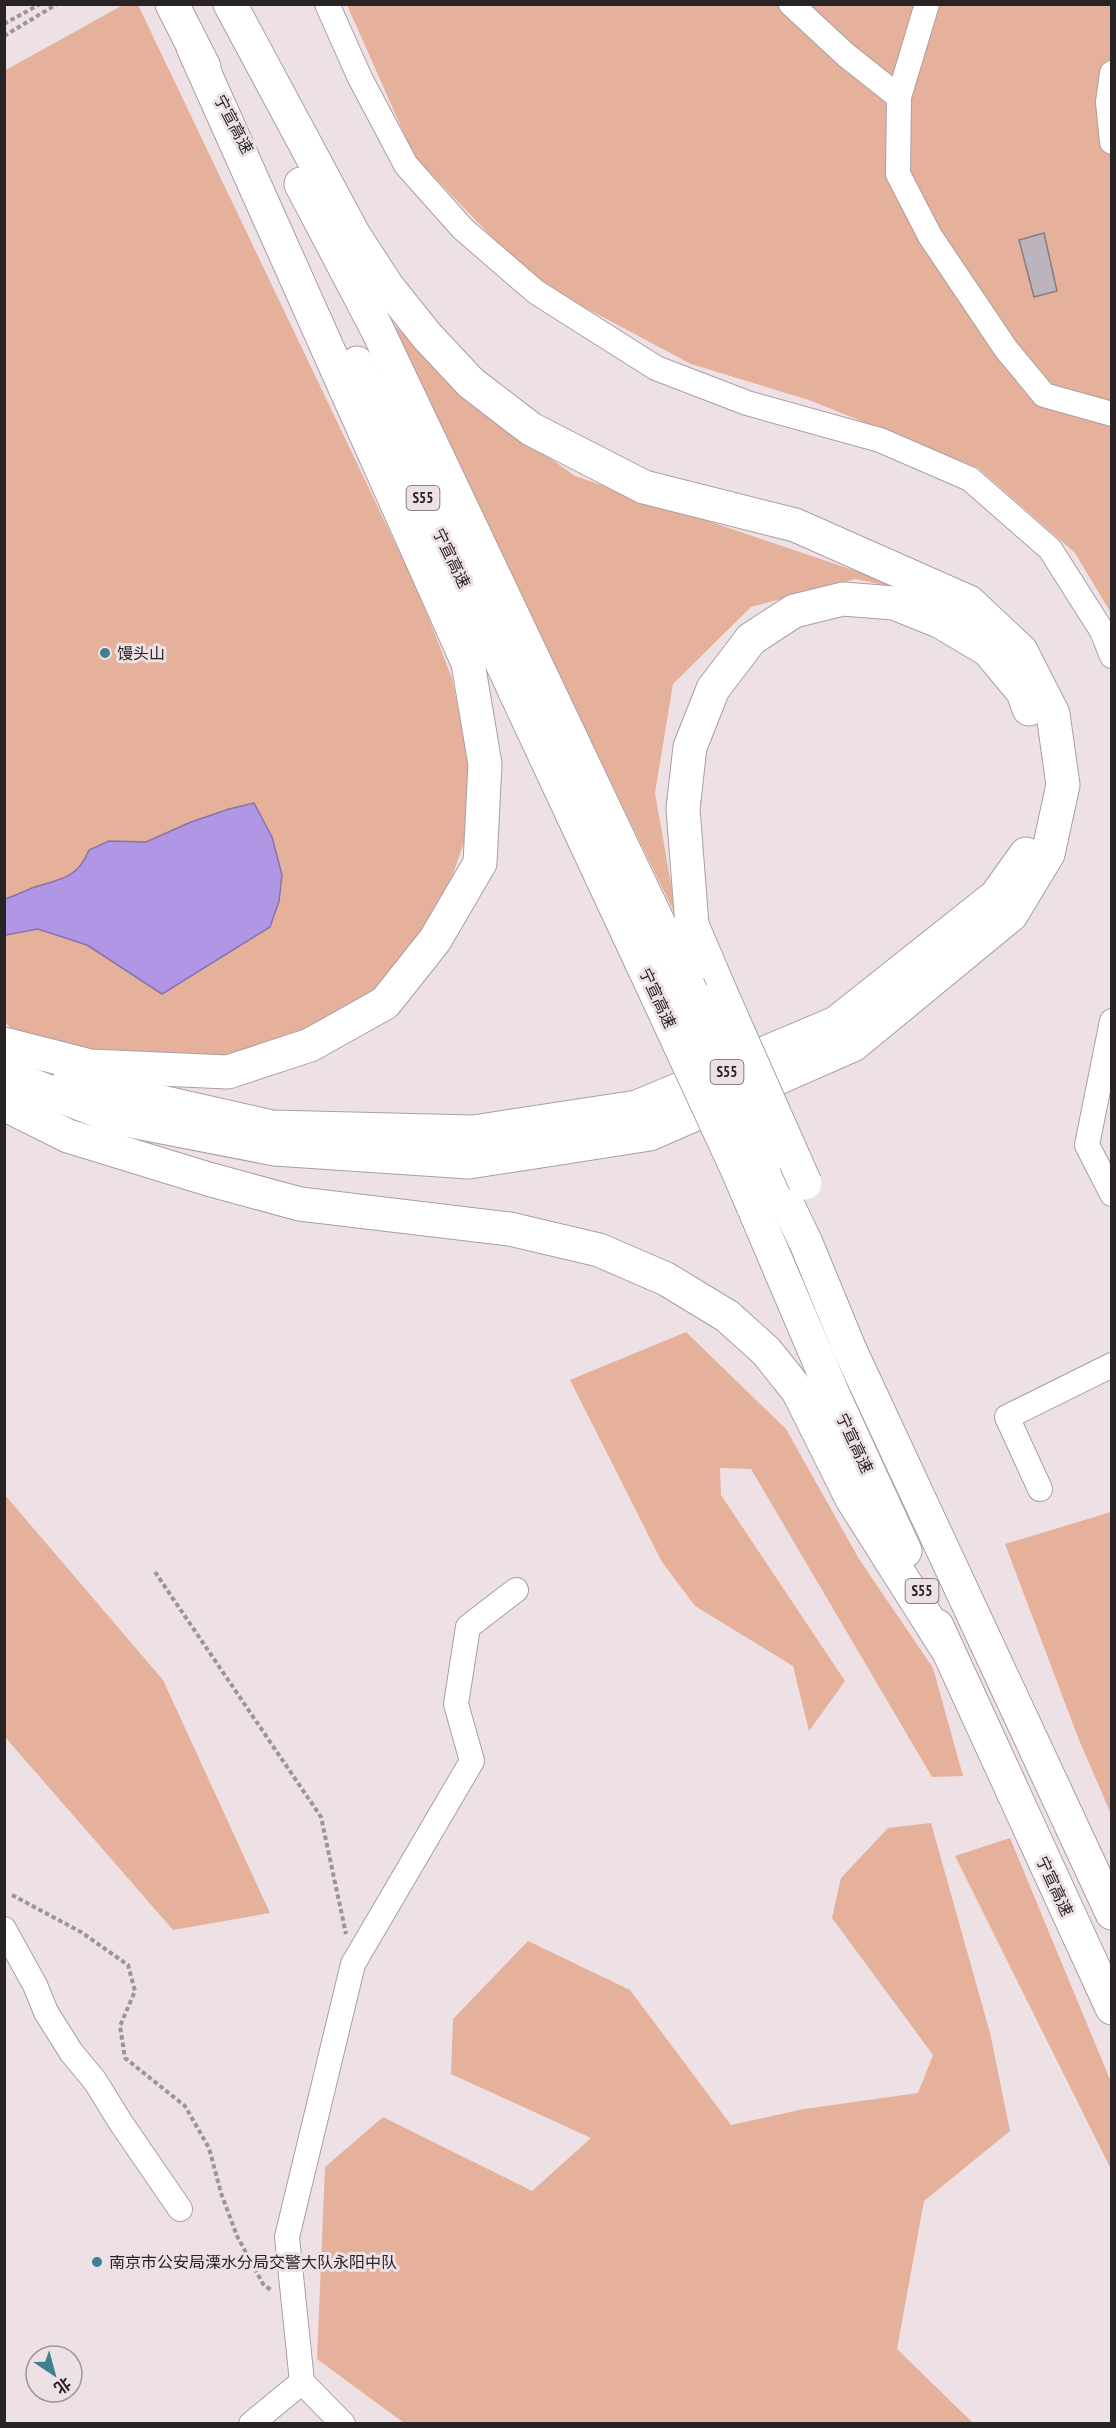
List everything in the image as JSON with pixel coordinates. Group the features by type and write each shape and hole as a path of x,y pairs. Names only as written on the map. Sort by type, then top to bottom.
{"highway":[{"name":"宁宣高速","path":"172,4 288,225 390,429 659,1000 752,1165 806,1243 850,1350 1112,1913"},
{"name":"宁宣高速","path":"210,4 377,329 688,985 836,1401 880,1494 945,1646 1112,2008"},
{"path":"4,1074 116,1119 275,1149 469,1162 650,1134 853,1045 1011,915 1048,854 1063,785 1053,714 1021,651 969,602 795,525 644,487 531,429 471,383 427,336 387,286 360,244 230,4"},
{"path":"4,1044 90,1066 228,1072 310,1045 385,1003 435,939 480,863 485,764 468,663 193,47"},
{"path":"4,1058 29,1070 105,1091 272,1127 473,1132 637,1107 836,1023 996,896 1028,851 1044,798 1042,744 1023,692 988,650 941,622 894,603 843,599 794,612 751,639 713,688 690,747 683,809 692,926 722,993 805,1183 934,1528"},
{"path":"4,1104 68,1136 208,1179 300,1204 510,1229 599,1250 666,1279 727,1316 766,1351 798,1391 852,1499 945,1646"}],"street":[{"path":"327,4 360,78 406,165 463,229 536,292 656,368 747,403 880,440 970,479 1050,549 1102,631 1112,656"},
{"path":"791,4 846,55 899,97"},
{"path":"927,4 899,97 898,174 930,236 1006,349 1044,395 1112,414"},
{"path":"1111,87 1112,142"},
{"path":"1112,1021 1087,1144 1102,1153 1112,1194"},
{"path":"1040,1489 1007,1417 1112,1365"},
{"path":"343,2424 302,2382 287,2237 353,1964 472,1761 456,1704 468,1627 516,1590"},
{"path":"8,1935 35,1985 46,2012 71,2052 96,2081 121,2123 180,2209"},
{"path":"251,2424 302,2382"}],"path":[{"path":"4,24 40,4"},
{"path":"4,36 57,4"},
{"path":"154,1572 321,1817 353,1964"},
{"path":"12,1895 81,1932 128,1965 135,1991 120,2026 125,2058 185,2106 209,2148 221,2193 237,2236 263,2284 294,2307"}],"shaded area":[{"path":"123,5 138,5 418,591 452,678 468,759 473,816 450,883 420,940 366,997 302,1035 207,1060 116,1056 20,1038 5,1022 4,71"},
{"path":"347,5 1111,5 1111,613 1075,553 978,468 809,400 691,364 533,280 414,156"},
{"path":"383,314 475,404 575,476 924,594 856,579 751,607 673,684 655,793 677,918"},
{"path":"254,803 272,837 282,875 279,901 270,927 162,994 87,945 38,929 5,935 5,899 73,873 89,850 109,841 146,842 191,822"},
{"path":"686,1332 786,1429 859,1559 933,1668 963,1776 932,1777 751,1469 720,1468 721,1495 845,1681 809,1731 793,1666 695,1606 662,1562 570,1380"},
{"path":"5,1495 163,1680 270,1913 173,1930 5,1737"},
{"path":"1112,1512 1111,1814 1079,1740 1005,1544"},
{"path":"931,1823 990,2033 1010,2131 924,2201 897,2349 973,2423 404,2423 317,2359 325,2167 383,2117 532,2191 591,2138 451,2074 453,2019 528,1941 630,1990 731,2125 804,2109 918,2093 933,2055 832,1918 841,1878 888,1828"},
{"path":"1010,1838 1111,2082 1111,2169 955,1856"}],"building":[{"path":"1044,233 1057,291 1034,297 1019,240"}],"place":[{"name":"馒头山","path":"105,653"},
{"name":"南京市公安局溧水分局交警大队永阳中队","path":"97,2262"}]}
